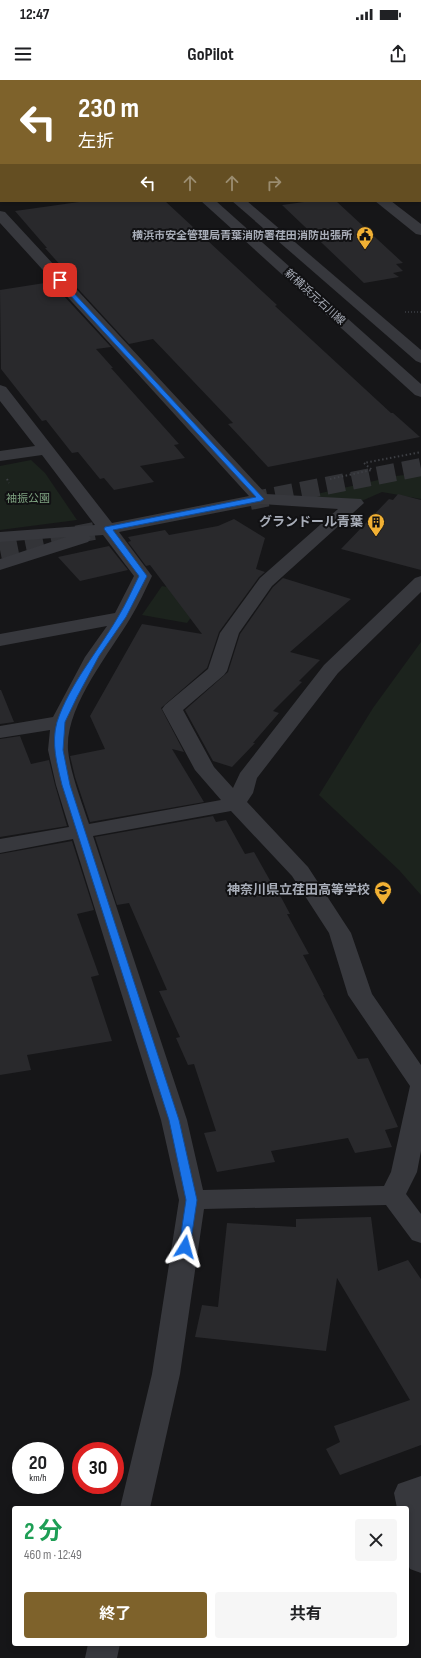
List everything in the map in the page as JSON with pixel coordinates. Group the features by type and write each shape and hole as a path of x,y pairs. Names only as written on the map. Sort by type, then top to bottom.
{"street":[{"name":"新横浜元石川線","path":"209,202 421,392"},
{"name":"新横浜元石川線","path":"240,202 421,358"},
{"path":"383,202 421,231"},
{"path":"0,215 261,499"},
{"path":"0,390 143,576 122,617 95,656 73,697 61,722 58,750 66,785 174,1120 192,1200 166,1374 135,1506"},
{"path":"0,456 46,449"},
{"path":"0,537 108,529 261,499 335,504 355,503 266,582 230,633 217,670 172,709 205,770 300,872 340,933 360,995 421,1084"},
{"path":"0,566 108,529"},
{"path":"236,804 242,793 247,777 331,669 421,582"},
{"path":"0,640 122,617"},
{"path":"0,732 61,722"},
{"path":"0,846 236,804"},
{"path":"393,1195 404,1172 421,1088"},
{"path":"192,1200 393,1195"},
{"path":"393,1195 421,1233"},
{"path":"421,1488 409,1493 421,1560"},
{"path":"101,1658 104,1646"}],"path":[{"path":"325,480 372,470 364,463 421,452"},
{"path":"7,479 9,483"}],"green space":[{"name":"袖振公園","path":"31,460 45,473 77,520 0,530 0,466"},
{"path":"421,473 421,499 382,492 357,503 299,498 396,476"},
{"path":"162,586 207,594 187,623 142,615"},
{"path":"421,642 421,895 399,870 319,795 373,708"}],"building":[{"path":"79,202 166,202 277,305 275,306 391,413 393,413 420,437 268,467 228,424 233,423 153,339 129,344 69,279 72,278 15,211"},
{"path":"304,202 337,202 403,263 396,264 403,271 393,273 399,277 364,283 282,205"},
{"path":"51,282 111,347 96,349 113,368 111,368 179,444 174,445 185,458 140,466 154,482 114,490 104,478 100,479 78,452 72,453 46,420 42,421 1,369 0,290"},
{"name":"グランドール青葉","path":"398,494 421,500 421,570 341,549 389,499 393,500"},
{"path":"234,519 265,538 256,569 265,572 259,577 219,632 207,668 161,708 184,752 172,749 204,802 90,822 75,777 70,756 105,749 90,716 142,624 202,634 150,565 146,566 128,542 131,541 128,537 165,530 169,535 218,526"},
{"path":"109,546 128,570 80,581 58,557"},
{"path":"283,578 351,599 290,652 320,660 299,681 302,682 273,711 279,713 253,743 255,743 232,767 213,761 185,710 228,672 240,634 273,587"},
{"path":"1,690 14,722 0,724"},
{"path":"20,736 31,764 49,760 67,826 0,837 0,739"},
{"path":"213,816 216,822 226,820 245,854 254,852 272,884 274,884 290,914 287,914 309,954 303,955 323,995 358,1059 368,1058 398,1127 385,1130 392,1147 355,1153 348,1138 271,1151 275,1162 217,1172 204,1133 216,1131 194,1064 188,1065 176,1038 180,1037 159,991 167,990 129,903 117,905 95,837"},
{"path":"72,841 94,910 77,914 99,975 91,977 112,1041 27,1055 31,1070 0,1075 0,854"},
{"path":"371,1217 378,1271 408,1260 421,1279 421,1445 340,1475 326,1449 340,1442 334,1426 410,1400 337,1278 326,1351 195,1337 202,1305 218,1307 227,1223 296,1227 296,1219"}],"tunnel":[{"path":"250,501 421,467"},
{"path":"0,550 94,531"}],"place":[{"name":"横浜市安全管理局青葉消防署荏田消防出張所","path":"365,250"},
{"name":"グランドール青葉","path":"376,537"},
{"name":"神奈川県立荏田高等学校","path":"383,905"}],"route":[{"path":"60,280 261,499 108,529 143,576 122,617 95,656 73,697 61,722 58,750 66,785 174,1120 192,1200 185,1247"}]}
